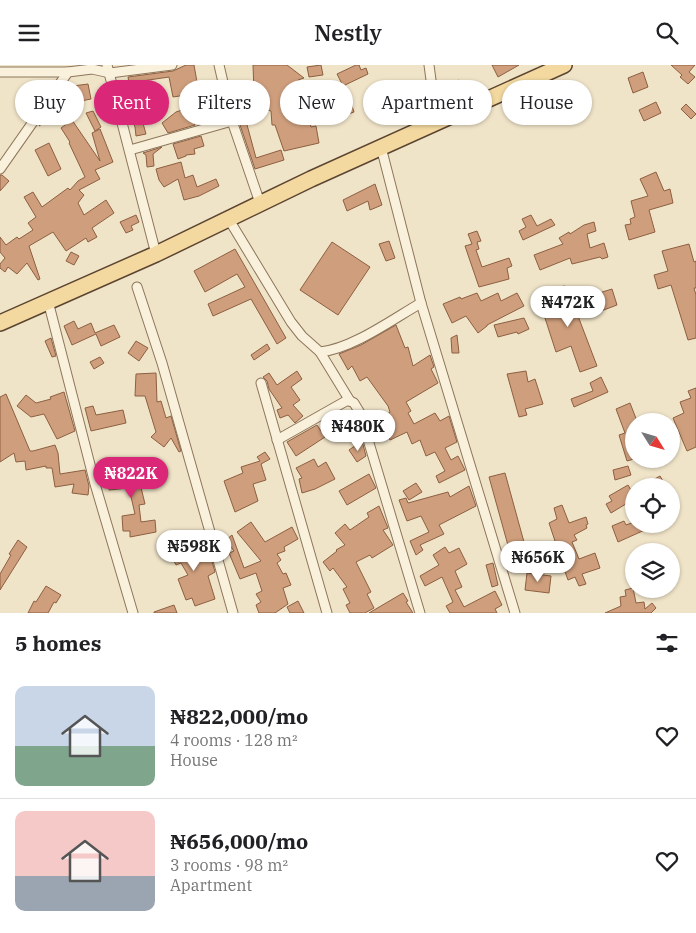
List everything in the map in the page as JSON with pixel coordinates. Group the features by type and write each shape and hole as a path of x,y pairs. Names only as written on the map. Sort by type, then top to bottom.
{"main road":[{"path":"492,98 564,65"},
{"path":"0,323 156,254 260,203 432,125"}],"street":[{"path":"0,72 68,72 172,65"},
{"path":"219,65 222,80"},
{"path":"429,65 431,80"},
{"path":"108,69 156,254"},
{"path":"0,169 68,72"},
{"path":"130,150 218,125"},
{"path":"233,125 260,203"},
{"path":"381,147 420,303 515,613"},
{"path":"228,218 291,322 302,336 320,352 350,401 354,403 360,413 420,613"},
{"path":"137,287 164,373 233,613"},
{"path":"48,301 98,493 133,613"},
{"path":"320,352 352,343 420,303"},
{"path":"261,383 328,613"},
{"path":"277,440 346,401 350,401"}],"building":[{"path":"186,65 194,65 197,80 179,80 179,96 173,97 169,77 128,80 128,77 173,71"},
{"path":"253,65 287,65 304,78 280,80 280,125 316,126 319,143 284,151 275,125 272,125 270,80 254,80"},
{"path":"321,65 323,75 309,77 307,67"},
{"path":"359,65 361,70 366,68 368,74 353,81 340,80 337,74"},
{"path":"492,65 519,65 498,77"},
{"path":"671,65 695,65 689,72 695,77 688,84 680,77 682,75"},
{"path":"643,72 648,87 633,93 628,78"},
{"path":"88,84 91,99 84,100 84,85"},
{"path":"656,102 661,113 644,121 639,110"},
{"path":"686,104 696,114 691,119 681,109"},
{"path":"93,111 94,125 100,125 101,127 95,131 86,113"},
{"path":"179,111 179,125 195,125 168,133 163,125 169,125 169,118"},
{"path":"65,125 75,125 100,161 92,133 100,129 113,162 95,170 100,179 79,190 84,195 78,203 84,215 106,200 114,213 92,228 97,237 88,242 86,238 66,251 53,232 29,246 40,279 38,280 27,263 17,274 8,267 5,272 0,268 0,264 5,258 0,252 0,237 6,245 17,237 19,239 33,230 28,223 36,217 24,197 33,192 42,207 68,188 70,190 78,181 85,177 70,142 61,128"},
{"path":"134,125 143,125 146,134 136,136"},
{"path":"240,125 247,125 256,158 281,150 284,160 255,169"},
{"path":"201,136 204,146 194,149 195,154 186,155 178,159 173,144"},
{"path":"49,143 61,169 48,176 35,150"},
{"path":"162,147 153,154 154,166 147,167 146,155 143,153"},
{"path":"181,162 185,178 193,175 197,187 216,179 219,186 199,196 184,200 178,179 164,187 159,180 156,169"},
{"path":"656,172 664,191 670,189 673,203 649,210 655,232 629,240 625,225 631,224 630,219 635,217 631,201 648,196 640,179"},
{"path":"0,175 9,181 0,191"},
{"path":"375,184 382,205 370,210 368,201 347,211 343,200"},
{"path":"136,215 139,222 131,226 133,230 126,233 120,222"},
{"path":"531,215 537,226 551,219 555,225 523,240 519,231 526,227 522,219"},
{"path":"594,222 596,231 587,234 590,248 604,243 608,257 602,259 600,257 572,264 570,258 540,270 534,255 563,244 559,238"},
{"path":"477,231 481,241 477,242 479,249 476,250 482,267 509,258 512,266 507,268 509,279 479,287 465,246 472,244 468,234"},
{"path":"389,241 395,258 386,261 379,244"},
{"path":"332,242 370,267 338,315 300,290"},
{"path":"689,244 694,262 696,261 696,288 694,288 696,295 696,338 688,340 671,285 658,289 654,275 668,271 662,251"},
{"path":"235,249 286,338 277,344 251,299 213,316 208,304 245,287 237,274 205,292 194,271"},
{"path":"71,252 79,256 74,265 66,261"},
{"path":"565,286 568,303 578,299 584,314 578,316 597,366 580,372 571,346 556,352 544,315 551,313 547,289"},
{"path":"612,289 617,305 601,311 596,294"},
{"path":"477,293 481,301 498,293 501,301 517,293 524,306 487,325 478,333 466,316 452,323 443,304"},
{"path":"524,318 529,329 518,334 517,332 498,337 494,325"},
{"path":"74,321 78,329 91,323 95,333 114,325 120,337 101,346 96,334 72,345 64,326"},
{"path":"396,325 405,348 408,347 413,366 430,355 434,367 431,369 438,383 406,402 411,411 408,413 414,424 435,413 440,421 449,416 457,442 445,448 451,460 458,456 465,470 439,483 436,476 445,471 435,452 426,456 420,440 412,444 407,432 390,440 387,433 391,431 380,420 390,412 388,406 367,377 360,381 352,366 348,370 339,354 361,345"},
{"path":"457,335 459,353 452,353 451,338"},
{"path":"51,338 56,356 52,357 45,341"},
{"path":"136,341 148,348 139,361 128,353"},
{"path":"267,344 270,349 254,360 251,355"},
{"path":"100,357 104,363 94,369 90,362"},
{"path":"297,371 302,379 291,387 300,400 293,405 303,416 295,423 288,415 280,418 277,410 282,408 263,377 269,373 277,385"},
{"path":"526,371 528,382 535,379 543,404 525,409 527,415 519,417 507,374"},
{"path":"156,373 157,402 161,401 166,418 171,416 181,451 179,452 171,438 164,447 151,437 156,432 145,396 135,396 136,374"},
{"path":"601,377 608,392 574,407 571,399 593,391 590,383"},
{"path":"696,388 696,447 687,451 680,434 680,415 684,413 680,402 691,398 688,391"},
{"path":"64,392 75,431 57,439 44,414 31,417 17,406 26,395 36,403 51,399 50,397"},
{"path":"6,394 30,451 55,445 58,453 60,474 85,470 89,486 88,495 72,493 74,484 55,487 52,468 46,468 46,466 26,470 25,461 16,462 14,453 0,462 0,397"},
{"path":"630,403 634,413 625,413 625,433 616,409"},
{"path":"93,406 96,415 123,410 126,423 91,431 85,408"},
{"path":"317,425 325,437 296,456 287,442"},
{"path":"625,433 625,454 619,435"},
{"path":"362,441 366,456 357,462 349,450"},
{"path":"265,452 270,459 261,464 266,480 253,484 258,501 235,512 224,481 243,473 241,467 260,461 257,457"},
{"path":"314,459 318,467 326,462 335,479 302,493 299,479 302,478 296,468"},
{"path":"135,462 145,504 139,505 141,522 155,520 156,532 130,537 130,531 123,531 122,516 135,514 129,488 109,490 107,470 125,468 124,464"},
{"path":"625,467 629,468 631,475 615,480 613,470"},
{"path":"505,473 527,553 532,551 535,559 514,567 489,477"},
{"path":"369,474 376,488 347,505 339,491"},
{"path":"416,483 422,492 409,500 403,491"},
{"path":"469,486 476,506 439,525 444,534 420,545 423,550 416,555 410,541 429,532 421,516 407,521 399,500 406,498 408,503 448,492 450,497"},
{"path":"625,487 625,504 611,513 606,504 612,501 609,496"},
{"path":"562,505 569,523 586,517 587,528 574,535 577,540 572,542 579,559 595,553 600,568 582,574 586,584 579,586 575,577 568,580 549,523 557,519 554,508"},
{"path":"379,506 388,528 383,530 393,545 372,558 370,555 356,562 371,592 367,594 374,608 365,613 350,613 346,605 350,603 343,589 347,587 333,568 330,571 323,562 336,550 345,545 335,533 345,524 350,530 369,517 367,513"},
{"path":"624,521 625,533 638,533 618,542 612,526"},
{"path":"251,522 265,542 292,527 298,539 284,547 285,551 277,554 281,560 277,563 283,574 286,573 291,585 283,588 288,604 275,613 259,613 256,605 261,602 256,594 262,591 256,573 240,579 229,553 234,551 226,540 232,535 244,568 261,561 237,532"},
{"path":"181,538 189,554 204,546 212,561 215,572 208,576 215,599 195,606 192,598 186,600 178,579 188,575 181,563 176,565 166,545"},
{"path":"18,540 27,547 0,590 0,574"},
{"path":"555,544 554,552 536,560 534,554 547,548 547,546"},
{"path":"445,547 449,553 459,548 467,564 455,571 462,587 455,590 464,607 495,591 502,605 495,609 497,613 450,613 446,606 453,602 442,577 425,586 420,576 439,565 433,555"},
{"path":"493,563 498,585 492,587 486,565"},
{"path":"527,573 551,576 549,593 525,590"},
{"path":"46,586 61,595 56,603 54,602 48,613 28,613 34,601 36,602"},
{"path":"403,593 413,613 369,613"},
{"path":"620,597 635,598 636,603 644,602 645,609 652,603 656,608 651,613 605,613 621,606"},
{"path":"298,601 304,613 290,613 287,607"},
{"path":"174,605 177,613 154,613 154,612"}]}
